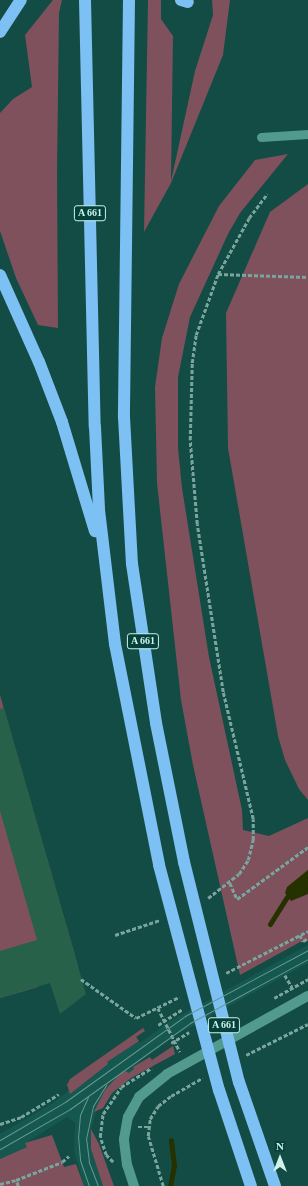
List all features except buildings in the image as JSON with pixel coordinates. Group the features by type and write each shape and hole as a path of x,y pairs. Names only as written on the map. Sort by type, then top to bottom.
{"highway":[{"path":"0,32 21,0"},
{"name":"A 661","path":"85,0 95,427 104,565 115,644 159,865 219,1090 251,1186"},
{"name":"A 661","path":"129,0 125,459 133,571 156,723 184,862 237,1075 275,1186"},
{"path":"0,275 39,362 62,422 104,565"}],"main road":[{"path":"134,1186 127,1166 124,1139 132,1107 151,1086 212,1049 308,996"}],"lane":[{"path":"261,137 308,134"},
{"path":"212,1049 222,1086"}],"path":[{"path":"205,900 230,883 239,874 248,860 253,840 253,819 222,684 197,524 190,440 192,363 196,335 218,274 249,218 267,194"},
{"path":"218,274 308,277"},
{"path":"230,883 237,898 308,847"},
{"path":"115,936 164,919"},
{"path":"300,935 303,941 308,938"},
{"path":"285,976 292,987"},
{"path":"81,978 136,1018"},
{"path":"158,1008 180,1053"},
{"path":"158,1025 175,1014"},
{"path":"171,1043 186,1033"},
{"path":"0,1124 21,1117 59,1094"},
{"path":"158,1106 150,1119 148,1136 163,1186"},
{"path":"0,1184 16,1180 62,1162 69,1156"},
{"path":"16,1180 18,1186"}],"shaded area":[{"path":"53,0 62,0 59,13 57,173 58,328 38,325 16,278 0,231 0,113 13,99 32,87 25,35"},
{"path":"148,0 161,0 161,19 173,36 171,181 195,71 213,15 212,0 230,0 223,55 171,183 144,232"},
{"path":"288,154 240,213 228,234 190,317 178,377 178,448 182,488 209,657 242,810 243,830 269,836 308,818 308,941 303,943 302,941 240,975 193,765 181,700 157,483 155,387 162,338 179,284 219,206 255,160"},
{"path":"308,184 308,800 299,789 285,760 278,736 228,448 226,313 270,212"},
{"path":"0,695 78,966 36,978 38,987 0,998"},
{"path":"308,870 308,894 291,901 285,893 287,887"},
{"path":"308,945 308,963 176,1035 133,1067 135,1069 96,1112 91,1129 91,1149 103,1186 84,1186 74,1151 75,1123 67,1117 26,1143 27,1147 0,1159 0,1134 53,1103 68,1091 86,1070 136,1037 140,1043 170,1021"},
{"path":"143,1028 145,1031 136,1037 139,1041 107,1062 108,1064 70,1094 67,1085 70,1079"},
{"path":"173,1046 175,1054 131,1078 112,1093 103,1108 94,1112 105,1090 118,1076 125,1071 129,1073 134,1069 133,1067 150,1057 152,1060"},
{"path":"91,1129 99,1144 114,1186 103,1186 91,1149"},
{"path":"52,1135 64,1167 76,1164 84,1186 0,1186 0,1159 27,1147 25,1143"}],"waterway":[{"path":"270,924 287,897"},
{"path":"170,1186 174,1165 171,1140"}],"tram line":[{"path":"0,1140 65,1102 185,1016 308,950"},
{"path":"0,1149 70,1109 190,1023 308,959"},
{"path":"98,1186 89,1162 86,1139 93,1106 106,1085"},
{"path":"88,1097 80,1115 78,1136 80,1160 89,1186"}]}
